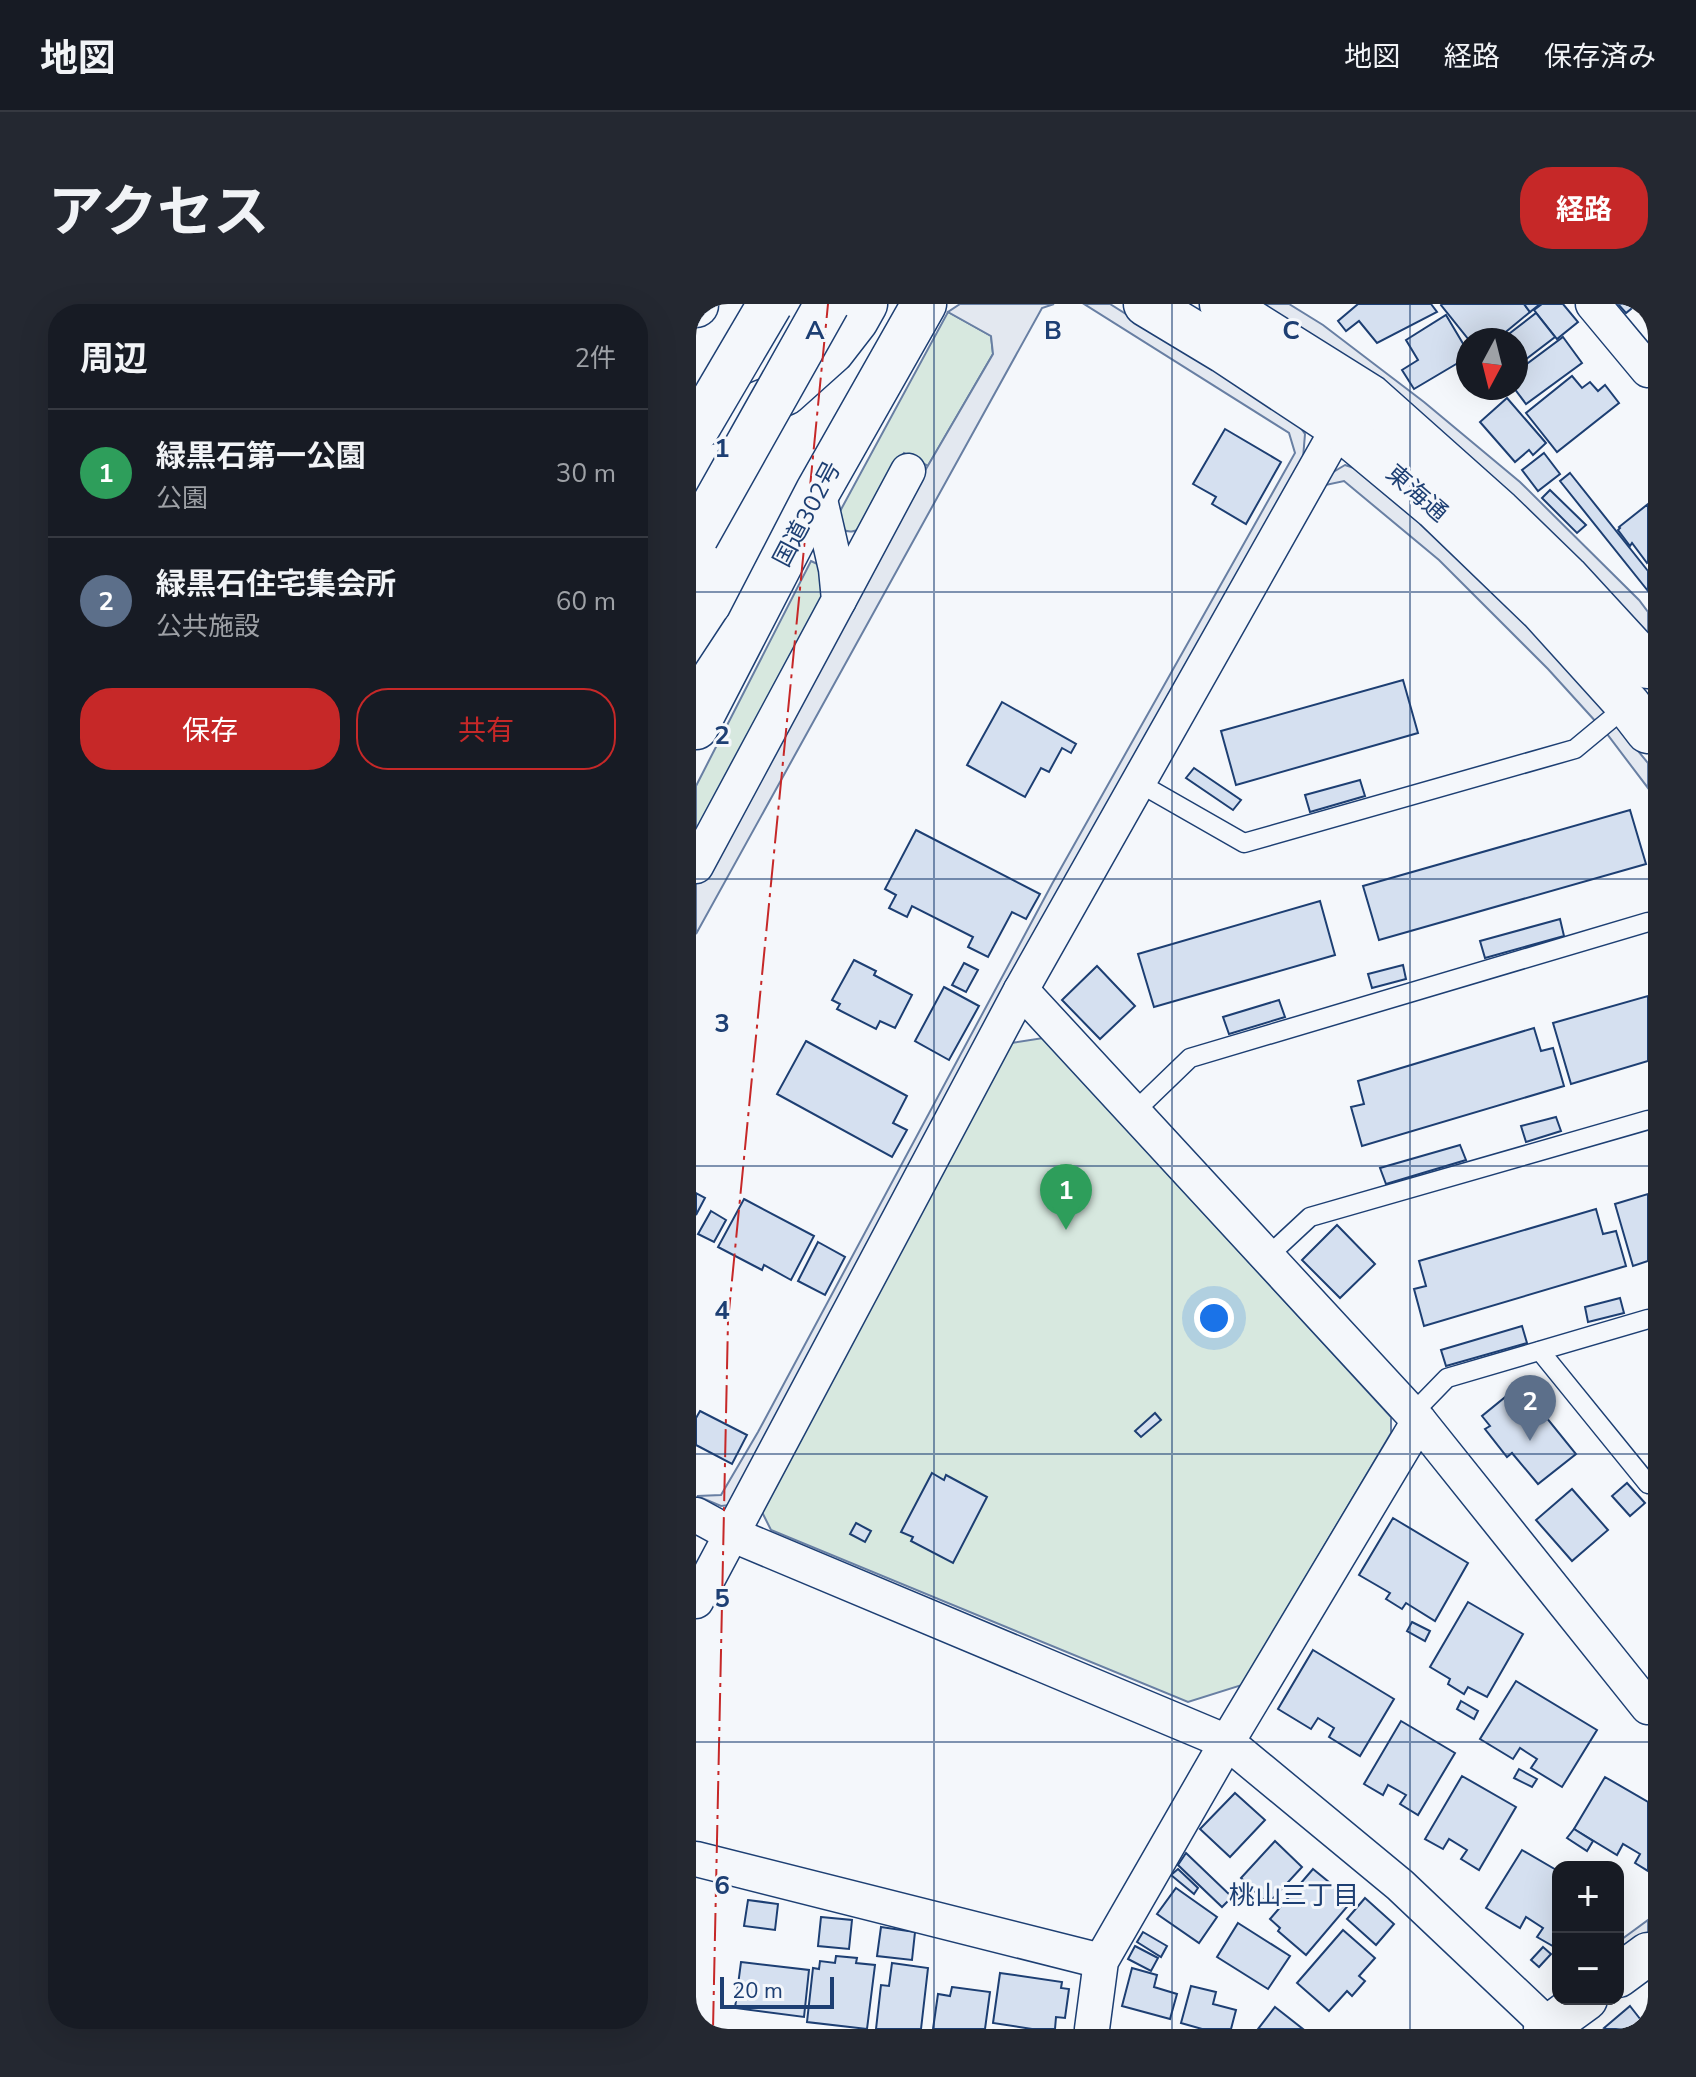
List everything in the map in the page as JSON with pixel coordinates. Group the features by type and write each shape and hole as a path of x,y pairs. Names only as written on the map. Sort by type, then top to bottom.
{"main road":[{"path":"696,427 770,304"},
{"path":"696,537 827,304"},
{"path":"696,427 785,393 832,351 865,304"},
{"name":"国道302号","path":"696,727 818,491 924,304"},
{"name":"東海通","path":"1146,304 1339,427 1435,507 1542,610 1638,718"},
{"name":"東海通","path":"1222,304 1370,397 1555,566 1648,666"},
{"path":"696,705 744,632"}],"street":[{"path":"1593,304 1638,335 1648,370"},
{"path":"696,1601 1021,990 1339,427"},
{"path":"696,866 908,471"},
{"path":"818,491 836,569 839,600"},
{"path":"1021,990 1415,1417 1648,1707"},
{"path":"1092,2029 1101,1961 1415,1417"},
{"path":"696,1515 731,1534 1227,1742 1400,1885 1549,2028 1578,2005"},
{"path":"696,1859 1101,1961"},
{"path":"1624,1972 1648,1954"}],"lane":[{"path":"1139,783 1244,843 1575,749 1638,718"},
{"path":"1134,1112 1190,1058 1648,922"},
{"path":"1267,1257 1310,1217 1648,1120"},
{"path":"1415,1417 1447,1378 1648,1319"},
{"path":"1540,1351 1648,1484"}],"shaded area":[{"path":"960,304 1054,304 1042,308 696,934 696,884 870,565 993,354 991,336 948,312"},
{"path":"1084,304 1110,304 1286,415 1305,434 1303,458 730,1505 721,1506 697,1496 721,1495 758,1432 1052,884 1295,453 1289,433"},
{"path":"1260,304 1289,304 1323,325 1424,402 1520,482 1639,600 1648,612 1648,638"},
{"path":"948,312 991,336 993,354 928,466 904,453 862,528 852,532 841,529 838,515"},
{"path":"1345,465 1354,468 1403,507 1560,656 1648,763 1648,788 1607,734 1548,669 1439,560 1344,481 1321,486 1330,474"},
{"path":"811,561 830,570 825,607 696,845 696,786"},
{"path":"1043,1038 1391,1417 1391,1433 1242,1685 1188,1702 771,1530 762,1512 1011,1043"},
{"path":"1648,1920 1648,1932 1624,1950 1624,1938"}],"building":[{"path":"1358,304 1431,304 1437,312 1377,343 1359,321 1346,331 1338,321"},
{"path":"1524,304 1530,312 1511,328 1459,328 1441,305"},
{"path":"1524,304 1540,304 1530,312"},
{"path":"1542,304 1563,304 1578,322 1557,339 1534,310"},
{"path":"1618,304 1637,304 1626,313"},
{"path":"1536,313 1555,337 1528,358 1528,328 1517,328"},
{"path":"1446,315 1456,332 1456,364 1414,389 1402,370 1418,360 1406,340"},
{"path":"1563,337 1582,363 1526,404 1523,400 1528,400 1528,363"},
{"path":"1572,376 1582,388 1590,382 1598,391 1605,385 1619,403 1557,452 1526,413"},
{"path":"1505,400 1509,400 1546,443 1533,455 1529,450 1515,462 1480,422"},
{"path":"1225,429 1281,462 1246,524 1212,504 1216,497 1193,484"},
{"path":"1544,453 1560,474 1538,491 1522,470"},
{"path":"1570,473 1648,571 1648,591 1560,481"},
{"path":"1550,490 1586,525 1577,533 1542,498"},
{"path":"1648,504 1648,562 1647,563 1618,530"},
{"path":"1403,680 1418,733 1236,785 1221,731"},
{"path":"1002,702 1076,744 1071,753 1062,748 1049,772 1041,768 1025,797 967,765"},
{"path":"1194,768 1241,800 1233,810 1186,778"},
{"path":"1360,780 1365,796 1310,812 1305,795"},
{"path":"1630,810 1646,864 1379,940 1363,886"},
{"path":"916,830 1040,894 1026,919 1012,912 988,957 968,947 973,937 912,906 907,917 889,908 896,895 885,889"},
{"path":"1320,901 1335,955 1154,1007 1138,954"},
{"path":"1560,919 1564,936 1485,958 1480,941"},
{"path":"854,960 876,971 874,975 912,995 895,1028 880,1021 876,1029 837,1009 840,1004 832,1000"},
{"path":"964,963 978,970 966,992 952,985"},
{"path":"1403,965 1406,979 1372,988 1368,974"},
{"path":"1097,966 1135,1006 1100,1039 1062,1000"},
{"path":"944,987 979,1006 949,1060 915,1041"},
{"path":"1648,996 1648,1061 1571,1084 1553,1023"},
{"path":"1279,1000 1285,1017 1229,1034 1223,1017"},
{"path":"1534,1028 1541,1051 1553,1048 1564,1086 1362,1146 1351,1107 1364,1104 1358,1081"},
{"path":"806,1041 907,1096 893,1123 907,1130 892,1157 777,1094"},
{"path":"1556,1117 1561,1131 1526,1142 1521,1126"},
{"path":"1460,1145 1466,1160 1386,1184 1380,1168"},
{"path":"696,1193 705,1198 696,1215"},
{"path":"1648,1194 1648,1261 1633,1266 1615,1204"},
{"path":"744,1199 814,1236 791,1280 764,1265 762,1270 718,1247"},
{"path":"1596,1209 1603,1234 1616,1231 1626,1266 1424,1326 1414,1289 1426,1286 1419,1261"},
{"path":"711,1211 726,1220 714,1242 698,1234"},
{"path":"1337,1225 1375,1264 1340,1298 1302,1260"},
{"path":"818,1242 845,1257 825,1295 798,1281"},
{"path":"1620,1298 1624,1313 1588,1322 1585,1307"},
{"path":"1522,1326 1527,1343 1446,1366 1441,1350"},
{"path":"1520,1385 1576,1454 1538,1484 1512,1453 1507,1457 1485,1429 1490,1426 1482,1416"},
{"path":"700,1411 747,1435 732,1464 696,1445 696,1418"},
{"path":"1155,1413 1161,1420 1141,1437 1135,1431"},
{"path":"932,1473 944,1480 946,1475 987,1497 953,1563 911,1541 913,1537 901,1532"},
{"path":"1627,1483 1645,1503 1630,1516 1612,1496"},
{"path":"1572,1489 1608,1530 1572,1561 1536,1520"},
{"path":"1393,1518 1468,1563 1435,1621 1406,1603 1402,1609 1386,1599 1390,1593 1359,1575"},
{"path":"856,1523 871,1531 865,1542 850,1534"},
{"path":"1468,1602 1523,1634 1487,1697 1468,1687 1464,1694 1448,1684 1450,1679 1430,1667"},
{"path":"1412,1622 1430,1631 1425,1641 1407,1631"},
{"path":"1313,1650 1394,1699 1360,1756 1329,1737 1334,1728 1318,1718 1311,1729 1278,1709"},
{"path":"1516,1681 1597,1730 1562,1787 1531,1768 1537,1759 1520,1748 1513,1759 1480,1739"},
{"path":"1461,1701 1478,1711 1474,1719 1457,1709"},
{"path":"1401,1721 1455,1753 1418,1815 1400,1804 1406,1795 1388,1785 1383,1795 1364,1784"},
{"path":"1519,1769 1537,1779 1532,1787 1514,1778"},
{"path":"1462,1776 1516,1807 1479,1870 1461,1859 1467,1850 1449,1839 1443,1849 1425,1839"},
{"path":"1605,1777 1648,1802 1648,1871 1635,1863 1640,1854 1623,1844 1617,1855 1574,1829"},
{"path":"1235,1793 1265,1820 1230,1857 1200,1829"},
{"path":"1574,1829 1593,1841 1587,1851 1567,1838"},
{"path":"1275,1841 1302,1867 1268,1904 1241,1878"},
{"path":"1522,1850 1552,1868 1552,1946 1537,1937 1543,1928 1526,1917 1520,1928 1486,1908"},
{"path":"1186,1853 1232,1897 1222,1907 1178,1865"},
{"path":"1178,1869 1198,1888 1194,1894 1171,1875"},
{"path":"1313,1869 1352,1901 1306,1955 1278,1931 1280,1928 1270,1919"},
{"path":"1176,1888 1217,1917 1199,1943 1157,1914"},
{"path":"1365,1898 1394,1924 1376,1945 1347,1919"},
{"path":"748,1900 778,1904 775,1930 744,1926"},
{"path":"821,1917 852,1920 849,1949 818,1946"},
{"path":"1238,1923 1290,1956 1268,1989 1217,1957"},
{"path":"881,1927 915,1932 912,1960 877,1956"},
{"path":"1343,1930 1375,1958 1359,1976 1365,1981 1352,1996 1347,1991 1329,2011 1297,1983"},
{"path":"1143,1932 1167,1946 1161,1957 1137,1942"},
{"path":"1135,1946 1158,1958 1151,1971 1128,1959"},
{"path":"1543,1947 1551,1954 1539,1967 1531,1960"},
{"path":"836,1956 857,1958 856,1963 875,1965 867,2029 807,2022 813,1968 819,1969 820,1961 835,1963"},
{"path":"741,1962 809,1970 804,2017 735,2008"},
{"path":"892,1963 928,1968 921,2029 876,2029 881,1985 889,1986"},
{"path":"1132,1968 1157,1975 1154,1987 1177,1994 1170,2019 1122,2006"},
{"path":"1000,1973 1062,1982 1061,1988 1069,1989 1065,2018 1056,2017 1055,2029 993,2023"},
{"path":"1191,1986 1216,1992 1213,2004 1236,2010 1231,2029 1202,2029 1181,2023"},
{"path":"952,1987 990,1992 985,2029 933,2029 938,1994 950,1996"},
{"path":"1630,2006 1648,2029 1604,2028"},
{"path":"1275,2007 1303,2029 1258,2029"}],"power":[{"path":"713,2029 728,1321 828,304"}],"place":[{"name":"緑黒石第一公園","path":"1066,1230"},
{"name":"緑黒石住宅集会所","path":"1530,1441"}],"district":[{"name":"桃山三丁目","path":"1294,1895"}]}
